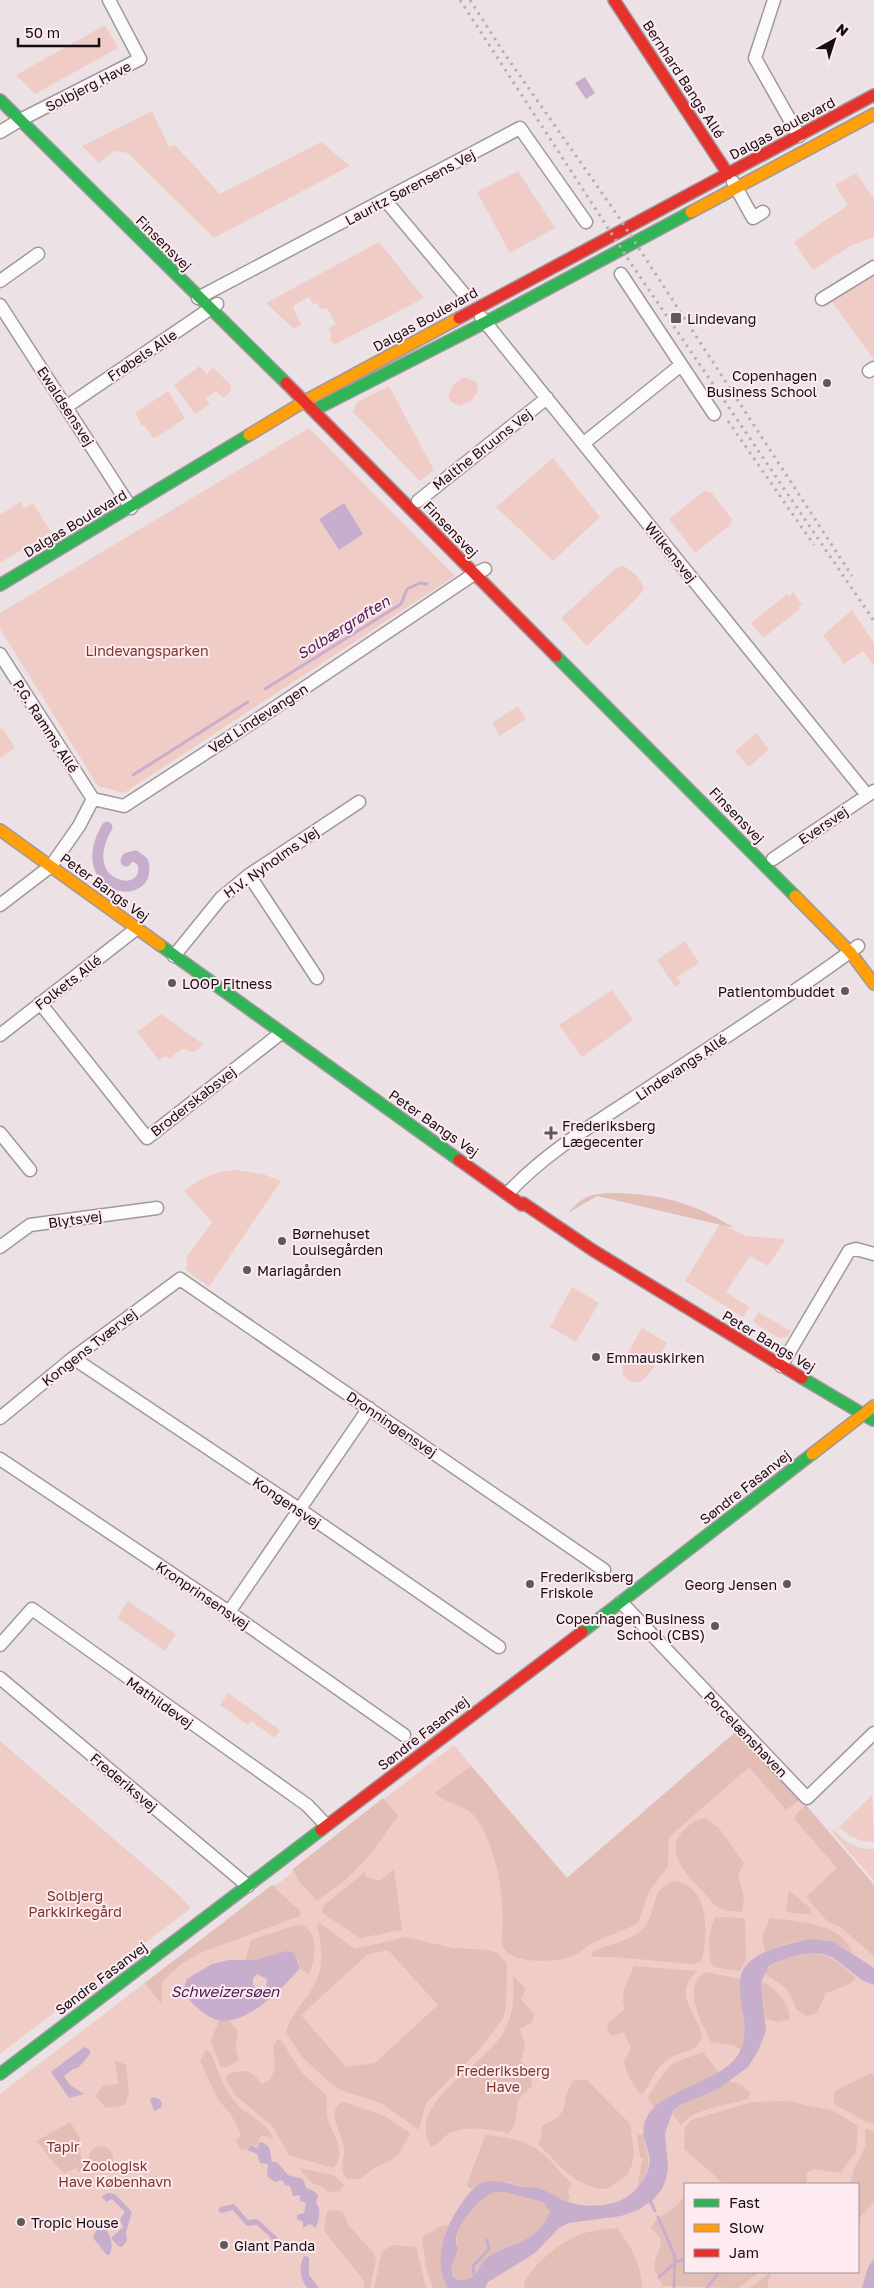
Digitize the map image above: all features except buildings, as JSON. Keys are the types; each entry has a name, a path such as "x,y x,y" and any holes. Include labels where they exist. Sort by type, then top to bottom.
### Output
{"street":[{"name":"Solbjerg Have","path":"25,117 140,59 109,0"},
{"name":"Bernhard Bangs Allé","path":"614,0 728,174"},
{"path":"774,0 756,58 807,150"},
{"name":"Finsensvej","path":"0,86 25,117 213,307 413,504 874,968"},
{"name":"Dalgas Boulevard","path":"0,596 134,512 475,309 874,95"},
{"name":"Finsensvej","path":"0,100 25,117"},
{"name":"Dalgas Boulevard","path":"312,406 486,322 874,114"},
{"path":"0,132 25,117"},
{"name":"Lauritz Sørensens Vej","path":"203,296 520,128 586,222"},
{"path":"728,174 753,218 763,212"},
{"path":"386,200 464,294"},
{"path":"0,281 38,254"},
{"path":"822,299 874,266"},
{"path":"621,274 714,414"},
{"name":"Frøbels Alle","path":"66,407 213,307"},
{"name":"Wilkensvej","path":"475,309 870,793"},
{"name":"Ewaldsensvej","path":"3,310 134,512"},
{"path":"584,443 681,365"},
{"name":"Malthe Bruuns Vej","path":"413,504 547,398"},
{"name":"Dalgas Boulevard","path":"0,585 134,512 163,501"},
{"name":"Ved Lindevangen","path":"93,799 124,806 479,571"},
{"name":"P.G. Ramms Allé","path":"0,654 93,799"},
{"name":"Eversvej","path":"768,861 870,793"},
{"path":"0,905 51,866 79,826 93,799"},
{"name":"H.V. Nyholms Vej","path":"174,956 221,898 249,875 359,802"},
{"name":"Peter Bangs Vej","path":"0,830 281,1033 508,1193 522,1206 522,1203 594,1251 781,1366 874,1420"},
{"path":"249,875 317,978"},
{"name":"Folkets Allé","path":"0,1035 136,929"},
{"name":"Finsensvej","path":"854,949 874,982"},
{"name":"Lindevangs Allé","path":"508,1193 533,1168 854,949"},
{"name":"Broderskabsvej","path":"40,1003 147,1138 281,1033"},
{"path":"0,1133 30,1170"},
{"name":"Blytsvej","path":"0,1247 30,1225 157,1208"},
{"path":"781,1366 849,1251 856,1249 874,1254"},
{"name":"Kongens Tværvej","path":"0,1418 73,1358 180,1279"},
{"name":"Dronningensvej","path":"180,1279 604,1570"},
{"name":"Kongensvej","path":"73,1358 499,1647"},
{"name":"Søndre Fasanvej","path":"0,2074 621,1602 874,1406"},
{"path":"229,1612 368,1408"},
{"name":"Kronprinsensvej","path":"0,1459 229,1612 404,1735"},
{"name":"Porcelænshaven","path":"621,1602 807,1798 874,1733"},
{"name":"Mathildevej","path":"0,1645 32,1609 307,1805 326,1825"},
{"name":"Frederiksvej","path":"0,1678 248,1886"}],"green space":[{"path":"105,25 118,48 35,94 16,75"},
{"path":"152,111 169,147 175,145 220,194 321,142 350,166 214,238 128,153 114,151 99,163 82,146"},
{"path":"518,171 555,228 510,253 477,192"},
{"path":"856,173 874,199 874,237 852,245 813,270 794,242 848,205 835,185"},
{"path":"379,242 424,298 334,345 330,340 329,328 336,324 327,308 321,309 317,303 313,304 309,297 293,306 301,325 294,329 266,303"},
{"path":"874,271 874,360 831,300"},
{"path":"200,366 207,374 213,367 231,385 230,392 224,398 216,391 206,398 210,404 195,414 174,385"},
{"path":"462,378 477,382 478,391 472,400 460,406 451,402 448,397 453,385"},
{"path":"389,386 434,470 420,481 353,412 357,402"},
{"path":"168,391 185,418 153,438 144,425 142,426 135,413"},
{"name":"Lindevangsparken","path":"309,428 455,576 124,793 98,786 0,629 0,613"},
{"path":"553,458 600,517 553,561 496,507"},
{"path":"704,491 711,492 732,519 730,525 695,553 669,519"},
{"path":"20,502 25,508 33,503 51,532 0,563 0,515"},
{"path":"623,566 636,575 644,589 587,646 561,618 616,568"},
{"path":"793,592 802,605 798,608 800,609 763,638 751,623 787,594 789,596"},
{"path":"852,610 874,643 874,666 863,651 844,664 823,635"},
{"path":"518,706 526,719 500,736 492,723"},
{"path":"2,728 15,748 0,758 0,729"},
{"path":"756,733 769,749 749,767 735,751"},
{"path":"685,941 699,963 677,977 681,983 675,987 657,960"},
{"path":"612,990 633,1020 582,1057 559,1025"},
{"path":"161,1014 203,1045 194,1052 182,1049 169,1059 166,1056 159,1060 137,1032"},
{"path":"236,1170 263,1174 281,1181 209,1287 185,1269 188,1264 186,1258 212,1222 184,1191 208,1176"},
{"path":"596,1194 643,1195 674,1201 704,1212 734,1228 597,1196 568,1213 586,1198"},
{"path":"720,1224 746,1236 786,1239 768,1266 750,1256 726,1292 749,1307 743,1317 685,1281"},
{"path":"572,1287 599,1303 576,1342 550,1327"},
{"path":"758,1312 791,1331 787,1337 779,1338 753,1322"},
{"path":"642,1328 667,1343 649,1374 637,1382 630,1381 623,1375 622,1363"},
{"path":"128,1601 176,1634 165,1651 117,1618"},
{"path":"228,1693 280,1730 275,1738 251,1721 248,1725 220,1705"},
{"name":"Frederiksberg Have","path":"739,1729 874,1884 874,2288 0,2288 0,2094 272,1885 276,1885 291,1874 293,1869 454,1745 567,1878"},
{"path":"739,1729 801,1799 786,1810 749,1767 669,1837 668,1866 648,1893 639,1921 635,1925 598,1940 574,1956 564,1959 534,1961 515,1957 508,1953 502,1944 501,1894 497,1867 489,1842 472,1813 435,1793 471,1766 567,1878"},
{"name":"Solbjerg Parkkirkegård","path":"0,1741 178,1894 191,1908 0,2054"},
{"path":"872,1795 874,1842 855,1838 839,1827"},
{"path":"383,1798 398,1816 369,1856 344,1881 317,1901 298,1880 293,1869"},
{"path":"806,1805 874,1885 874,1956 839,1926 828,1922 806,1897 837,1868 795,1820 796,1814"},
{"path":"705,1818 719,1828 744,1863 738,1876 744,1896 742,1912 724,1910 715,1905 685,1872 677,1856 677,1840 682,1832 692,1823"},
{"path":"834,1830 852,1844 862,1848 874,1849 874,1881 832,1832"},
{"path":"394,1869 402,1930 360,1938 322,1913 323,1906 365,1872 365,1876 380,1881"},
{"path":"672,1881 684,1884 694,1891 700,1900 704,1912 705,1925 704,1951 701,1962 692,1964 615,1957 593,1957 591,1953 631,1937 642,1930 647,1924 659,1891"},
{"path":"272,1885 300,1911 300,1916 200,1953 181,1964 162,1982 162,2005 145,1983"},
{"path":"789,1890 809,1907 812,1915 786,1912"},
{"path":"716,1917 744,1918 746,1960 739,1971 713,1967 709,1941 711,1927"},
{"path":"770,1918 805,1922 829,1930 840,1935 852,1953 831,1942 820,1940 787,1943 765,1952 762,1937"},
{"path":"319,1922 355,1949 405,1937 453,1948 489,1950 498,1953 507,1963 506,2007 503,2019 478,2051 426,2103 419,2130 383,2104 343,2091 328,2081 302,2057 286,2032 291,2019 316,1982 319,1973 321,1946 317,1926","holes":["388,1950 438,2005 375,2063 346,2067 301,2015 368,1954"]},
{"path":"302,1925 312,1934 314,1940 313,1963 309,1975 300,1968 298,1960 268,1957 245,1961 251,1940 293,1926"},
{"path":"815,1954 833,1959 856,1978 850,1984 826,1993 817,2013 807,2016 797,2010 787,1989 764,1973 780,1960"},
{"path":"634,1966 697,1971 689,1980 686,1996 702,2038 692,2049 665,2061 642,2095 633,2084 625,2066 624,2061 631,2048 624,2032 613,2036 607,2030 609,2022 625,2009 623,2003 624,1992"},
{"path":"706,1972 740,1979 745,2029 741,2050 734,2045 711,2042 703,2025 695,2005 694,1995 698,1978"},
{"path":"513,1976 526,1989 521,1999 534,2014 532,2022 520,2029 525,2045 521,2061 531,2070 532,2086 518,2100 515,2124 509,2133 480,2128 457,2131 448,2134 431,2147 426,2131 428,2116 437,2101 449,2087 492,2047 506,2028 512,2007"},
{"path":"761,1982 771,1987 781,1997 788,2008 789,2019 777,2022 766,2019"},
{"path":"219,2021 229,2021 238,2033 236,2047 239,2060 225,2068 220,2066 211,2040"},
{"path":"278,2039 281,2040 302,2073 326,2095 327,2115 339,2149 337,2162 333,2168 289,2155 272,2126 235,2095 226,2080 228,2074 243,2071 254,2075 261,2084 266,2082 273,2074 275,2063 273,2047"},
{"path":"206,2049 211,2054 232,2098 243,2110 269,2130 273,2139 263,2135 260,2137 257,2148 251,2144 246,2150 240,2149 236,2141 241,2134 231,2115 218,2099 200,2061"},
{"path":"703,2052 719,2073 670,2097 654,2108 648,2097 663,2074 673,2063"},
{"path":"115,2060 126,2065 129,2093 125,2105 106,2108 95,2096 103,2086 118,2084"},
{"path":"872,2073 874,2076 874,2123 866,2122 834,2104 834,2093 842,2087"},
{"path":"574,2080 587,2080 630,2124 634,2152 632,2165 627,2175 607,2189 596,2188 577,2180 538,2144 542,2136 541,2126 552,2121 562,2112 569,2088"},
{"path":"729,2081 740,2084 751,2093 747,2099 695,2114 681,2125 672,2114 683,2103"},
{"path":"787,2101 834,2111 858,2126 856,2152 840,2173 813,2169 807,2173 806,2183 723,2183 684,2149 685,2127 691,2120 752,2102"},
{"path":"344,2102 385,2116 410,2133 399,2154 374,2168 360,2179 347,2179 343,2173 344,2149 336,2123 335,2111"},
{"name":"Tapir","path":"70,2122 80,2138 81,2161 86,2167 79,2173 76,2168 65,2173 61,2171 36,2141"},
{"path":"865,2129 874,2131 874,2201 859,2219 859,2183 850,2183 854,2169 866,2146"},
{"path":"644,2134 648,2165 639,2186 638,2181 643,2158 640,2158 637,2135"},
{"path":"485,2135 518,2140 540,2151 572,2183 567,2192 570,2196 568,2202 542,2189 520,2186 510,2182 478,2184 470,2189 467,2185"},
{"path":"101,2146 109,2150 113,2158 109,2166 101,2170 93,2166 89,2158 93,2150"},
{"path":"299,2168 333,2175 344,2185 339,2191 327,2192 323,2187 312,2183"},
{"path":"495,2192 504,2192 543,2202 550,2212 538,2231 531,2237 497,2251 484,2261 473,2275 459,2280 453,2277 451,2264 457,2248 458,2232 467,2215 474,2207 488,2195"},
{"path":"684,2196 684,2273 758,2273 738,2288 663,2286 654,2269 655,2260 661,2245 660,2237 651,2228 658,2219 682,2200"},
{"path":"337,2210 344,2213 348,2225 373,2252 376,2260 370,2288 363,2288 365,2282 324,2231 327,2211"},
{"path":"450,2225 442,2257 443,2273 448,2288 433,2288 426,2268 422,2237 439,2227"},
{"path":"617,2228 635,2256 642,2280 642,2288 525,2288 526,2279 531,2272 560,2245 584,2233"},
{"path":"393,2245 416,2247 426,2288 374,2288 382,2251"},
{"path":"770,2273 771,2273 767,2288 750,2288"}],"water":[{"path":"585,77 595,93 586,99 575,83"},
{"path":"344,503 363,534 339,550 319,519"},
{"path":"811,1939 834,1942 874,1968 874,1985 858,1977 836,1960 821,1954 793,1956 769,1966 761,1982 766,2031 758,2051 748,2067 718,2089 680,2105 673,2111 665,2133 668,2168 666,2179 662,2189 653,2200 638,2210 621,2216 569,2223 559,2228 535,2253 488,2282 485,2288 448,2288 443,2275 441,2261 446,2233 460,2206 478,2184 494,2181 536,2188 545,2190 568,2202 590,2206 614,2203 627,2197 636,2189 644,2179 649,2167 650,2161 644,2137 644,2124 653,2109 675,2094 729,2065 740,2051 744,2032 740,1987 743,1970 755,1957 764,1952","holes":["495,2192 504,2192 543,2202 550,2212 544,2223 531,2237 488,2257 470,2278 459,2280 453,2277 452,2265 458,2247 456,2245 456,2236 459,2229 469,2213 482,2199"]},
{"name":"Schweizersøen","path":"287,1951 294,1953 300,1968 267,2001 246,2015 225,2021 213,2018 195,2006 183,1991 187,1979 212,1964 228,1960 255,1960","holes":["257,1974 267,1979 266,1991 263,1995 258,1995 253,1984 253,1978"]},
{"path":"84,2047 90,2050 90,2054 78,2068 73,2069 64,2076 70,2085 84,2094 69,2098 51,2072"},
{"path":"154,2097 162,2103 161,2108 154,2111 150,2099"},
{"path":"260,2142 268,2147 272,2162 277,2162 288,2175 303,2179 306,2188 318,2195 316,2203 319,2215 316,2228 310,2224 303,2228 303,2222 297,2219 297,2215 304,2213 306,2203 300,2201 300,2195 293,2196 290,2186 285,2185 282,2180 275,2182 267,2176 268,2164 260,2163 257,2154 247,2150 251,2145 257,2149"},
{"path":"107,2193 115,2194 132,2212 126,2232 127,2241 122,2247 118,2246 111,2238 123,2227 120,2219 125,2212 112,2199 106,2202 102,2197"},
{"path":"234,2204 248,2220 257,2219 277,2237 278,2246 273,2247 271,2238 257,2225 247,2226 233,2210 222,2213 218,2211 220,2207"},
{"path":"104,2226 111,2240 112,2248 109,2255 93,2238 97,2228"},
{"path":"304,2256 309,2257 309,2275 319,2288 307,2288 303,2280 300,2268"},
{"path":"874,2259 874,2288 862,2288 868,2267"}],"waterway":[{"name":"Solbærgrøften","path":"265,689 401,604 407,589 420,583 427,584"},
{"name":"Solbærgrøften","path":"133,775 248,702"},
{"path":"107,827 99,848 99,865 105,877 115,884 127,886 137,883 143,875 143,862 135,856 127,858 126,861"},
{"path":"651,2202 655,2211"},
{"path":"658,2217 675,2257 674,2287"},
{"path":"474,2274 473,2266 489,2249 487,2240"},
{"path":"659,2277 676,2262 684,2259"},
{"path":"707,2288 718,2273"}],"railway":[{"path":"460,0 630,262 874,621"},
{"path":"470,0 504,53 616,213 852,576"},
{"path":"728,421 814,545"}],"traffic: fast":[{"path":"0,100 286,383"},
{"path":"314,410 486,322 691,212"},
{"path":"0,585 249,435"},
{"path":"556,656 795,896"},
{"path":"160,945 459,1160"},
{"path":"802,1378 873,1420"},
{"path":"582,1632 812,1454"},
{"path":"0,2074 321,1830"}],"traffic: slow":[{"path":"691,212 874,114"},
{"path":"249,435 305,401 459,318"},
{"path":"0,830 160,945"},
{"path":"795,896 850,952 874,984"},
{"path":"812,1454 874,1406"}],"traffic: jam":[{"path":"614,0 728,174"},
{"path":"459,318 874,95"},
{"path":"286,383 556,656"},
{"path":"459,1160 522,1205 523,1203 594,1251 802,1378"},
{"path":"321,1830 582,1632"}],"place":[{"name":"Lindevang","path":"676,318"},
{"name":"Copenhagen Business School","path":"827,383"},
{"name":"LOOP Fitness","path":"172,983"},
{"name":"Patientombuddet","path":"845,991"},
{"name":"Frederiksberg Lægecenter","path":"551,1133"},
{"name":"Børnehuset Louisegården","path":"282,1241"},
{"name":"Mariagården","path":"247,1270"},
{"name":"Emmauskirken","path":"596,1357"},
{"name":"Frederiksberg Friskole","path":"530,1584"},
{"name":"Georg Jensen","path":"787,1584"},
{"name":"Copenhagen Business School (CBS)","path":"715,1626"},
{"name":"Tropic House","path":"21,2222"},
{"name":"Giant Panda","path":"224,2245"}],"park label":[{"name":"Zoologisk Have København","path":"115,2174"}]}
